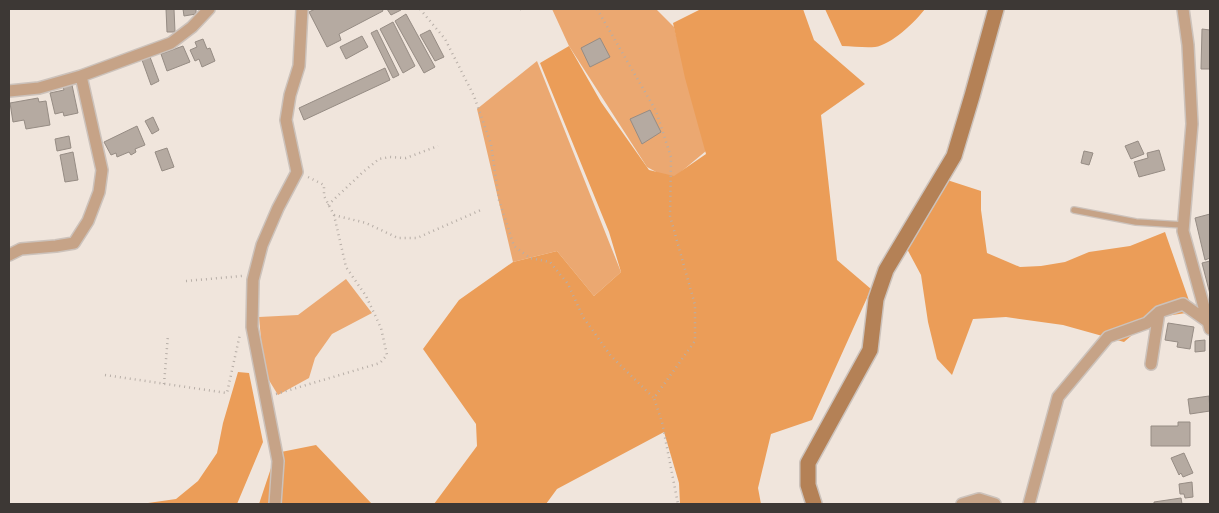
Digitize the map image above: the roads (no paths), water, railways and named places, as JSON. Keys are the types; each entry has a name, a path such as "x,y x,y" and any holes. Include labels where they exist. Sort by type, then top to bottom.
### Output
{"street":[{"path":"9,90 39,88 81,76 171,43 192,28 209,9"},
{"path":"275,504 278,461 252,330 254,275 262,245 297,172 286,120 290,95 298,66 302,9"},
{"path":"814,504 808,485 808,463 870,350 876,299 886,270 954,156 996,9"},
{"path":"1183,9 1188,45 1192,124 1183,231 1209,325"},
{"path":"9,255 21,249 74,243 88,221 99,192 102,170 81,76"},
{"path":"1029,504 1058,397 1108,337 1147,323 1159,312 1183,304 1209,325"},
{"path":"1151,364 1159,312"},
{"path":"962,504 979,500 995,504"}],"lane":[{"path":"1074,210 1136,222 1183,225"}]}
